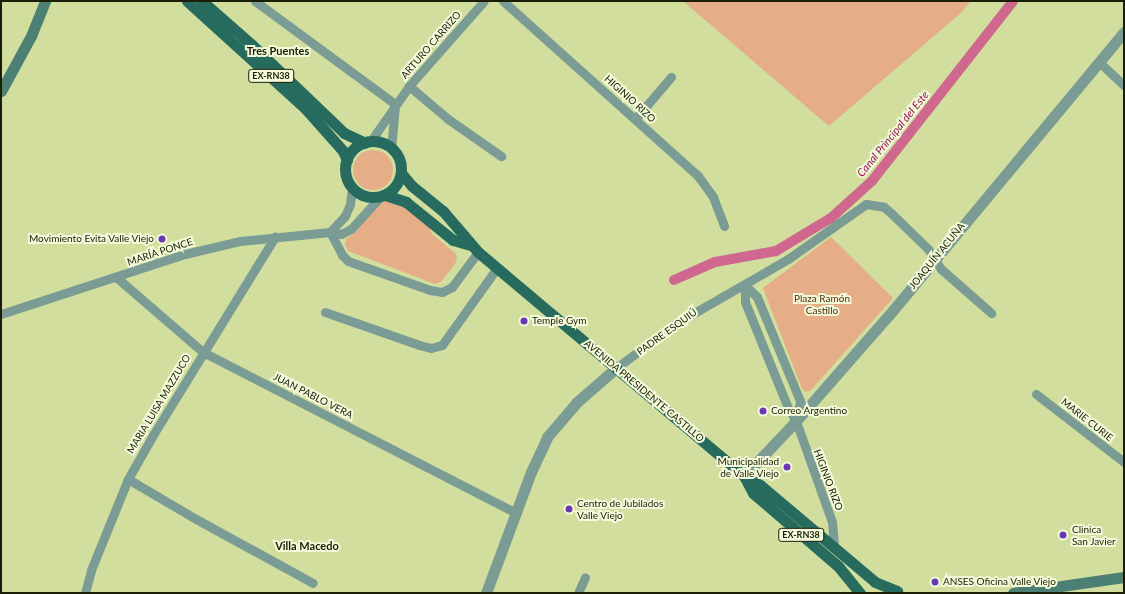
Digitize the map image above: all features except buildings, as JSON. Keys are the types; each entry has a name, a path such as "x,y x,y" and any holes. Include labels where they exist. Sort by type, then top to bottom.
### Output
{"main road":[{"path":"1,90 31,36 45,1"},
{"name":"EX-RN38","path":"187,1 305,108 343,151 347,160"},
{"name":"EX-RN38","path":"202,1 251,44 344,133 368,142 383,144 391,149 398,157 401,173"},
{"path":"352,187 346,178 347,160 357,147 368,142"},
{"path":"382,196 394,188 401,173"},
{"name":"AVENIDA PRESIDENTE CASTILLO","path":"401,173 412,186 443,211 474,248 497,268 744,476 760,485 875,582 896,592"},
{"name":"EX-RN38","path":"352,187 363,196 382,196"},
{"name":"AVENIDA PRESIDENTE CASTILLO","path":"382,196 406,202 453,240 474,248"},
{"name":"AVENIDA PRESIDENTE CASTILLO","path":"744,476 753,492 838,566 860,593"},
{"path":"1013,593 1124,577"}],"street":[{"path":"255,1 395,104 391,149"},
{"name":"ARTURO CARRIZO","path":"368,142 409,86 484,1"},
{"name":"HIGINIO RIZO","path":"503,1 636,118 698,176 713,197 724,226"},
{"name":"JOAQUÍN ACUÑA","path":"744,476 796,421 894,309 934,258 1124,32"},
{"path":"1099,62 1124,85"},
{"path":"636,118 670,77"},
{"path":"409,86 448,119 501,156"},
{"path":"352,187 350,204 345,216 330,232 342,255 348,261 430,290 442,292 452,287 474,248"},
{"name":"MARÍA PONCE","path":"2,313 198,251 240,241 330,232 341,234 351,229 382,196"},
{"name":"PADRE ESQUIÚ","path":"486,593 540,451 555,425 600,379 680,321 788,259 866,204 884,207 891,213 928,249 941,269 991,313"},
{"name":"MARIA LUISA MAZZUCO","path":"85,593 91,570 128,479 203,352 275,237"},
{"path":"325,312 431,348 442,345 497,268"},
{"name":"JUAN PABLO VERA","path":"116,277 203,352 516,513"},
{"path":"745,285 757,297 800,401 796,421"},
{"name":"HIGINIO RIZO","path":"745,285 745,302 788,408 796,421 832,522 834,547"},
{"name":"MARIE CURIE","path":"1036,394 1124,462"},
{"path":"128,479 196,520 313,583"},
{"path":"578,593 585,577"}],"green space":[{"path":"683,1 971,1 961,13 829,126"},
{"path":"377,150 384,153 390,159 393,170 392,178 384,187 377,190 369,190 362,187 354,178 353,166 356,159 365,151"},
{"path":"387,200 396,200 428,223 432,234 455,253 457,258 455,264 441,282 435,284 348,251 345,244 346,239 357,231 372,208"},
{"name":"Plaza Ramón Castillo","path":"831,237 893,298 811,390 806,392 802,389 763,288"}],"waterway":[{"name":"Canal Principal del Este","path":"674,280 715,262 776,251 831,218 872,181 1013,1"}],"place":[{"name":"Movimiento Evita Valle Viejo","path":"162,239"},
{"name":"Temple Gym","path":"524,321"},
{"name":"Correo Argentino","path":"763,411"},
{"name":"Municipalidad de Valle Viejo","path":"787,467"},
{"name":"Centro de Jubilados Valle Viejo","path":"569,509"},
{"name":"Clinica San Javier","path":"1063,535"},
{"name":"ANSES Oficina Valle Viejo","path":"935,582"}],"district":[{"name":"Tres Puentes","path":"278,51"},
{"name":"Villa Macedo","path":"307,546"}]}
